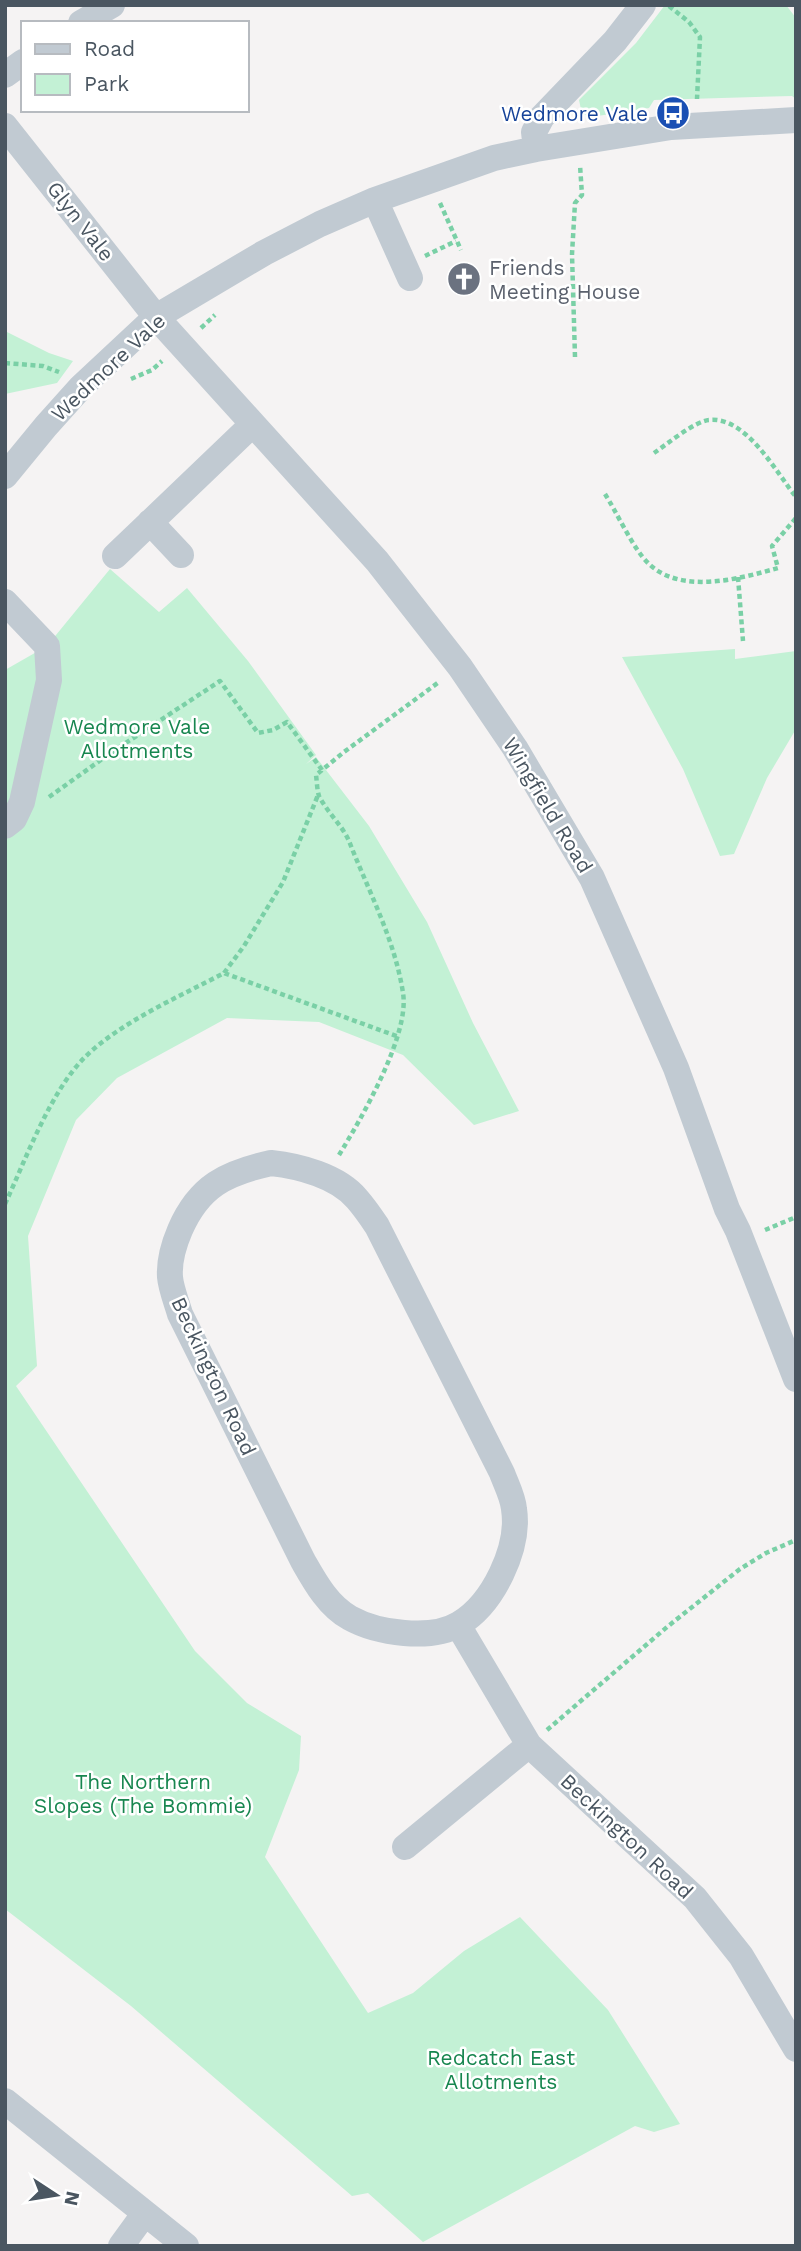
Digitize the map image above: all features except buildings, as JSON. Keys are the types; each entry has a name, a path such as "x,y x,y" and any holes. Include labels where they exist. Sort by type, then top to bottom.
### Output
{"street":[{"path":"84,21 112,5"},
{"path":"536,149 534,132 542,117 615,41 643,5"},
{"path":"5,75 21,63"},
{"name":"Wedmore Vale","path":"5,476 80,387 156,317 264,253 320,224 376,200 494,158 671,127 796,120"},
{"name":"Glyn Vale","path":"5,126 156,317"},
{"path":"376,200 410,278"},
{"name":"Wingfield Road","path":"156,317 377,561 460,667 515,748 592,878 676,1068 727,1209 742,1240 796,1379"},
{"path":"115,555 253,424"},
{"path":"150,522 181,555"},
{"path":"5,603 47,646 49,680 22,802 10,822"},
{"name":"Beckington Road","path":"271,1163 298,1166 326,1177 355,1196 377,1226 502,1473 514,1509 512,1548 498,1581 481,1605 458,1625 430,1633 375,1629 348,1618 322,1594 303,1561 180,1314 170,1278 174,1244 186,1216 203,1192 229,1176 271,1163"},
{"name":"Beckington Road","path":"458,1625 530,1745 695,1898 741,1956 796,2049"},
{"path":"405,1847 530,1745"},
{"path":"5,2101 186,2246"},
{"path":"121,2246 145,2213"}],"path":[{"path":"668,5 689,22 700,37 696,100 701,125"},
{"path":"575,357 572,254 575,202 582,195 581,157"},
{"path":"432,180 461,250"},
{"path":"210,321 217,312"},
{"path":"5,363 43,366 64,373 80,387"},
{"path":"654,453 684,432 709,420 728,423 753,439 796,497"},
{"path":"605,494 647,562 664,575 683,581 738,577 778,568 772,546 796,518"},
{"path":"738,577 743,641"},
{"path":"5,1204 56,1096 85,1058 123,1028 224,973 244,946 284,882 318,794 316,775 460,667"},
{"path":"10,822 220,681 258,733 273,730 287,722 322,770"},
{"path":"318,794 347,837 388,937 404,995 399,1037 359,1122 326,1177"},
{"path":"224,973 399,1037"},
{"path":"742,1240 796,1217"},
{"path":"530,1745 667,1627 740,1569 766,1553 796,1541"}],"green space":[{"path":"665,5 786,5 796,18 796,99 792,96 654,100 649,108 591,117 582,114 579,100 636,43"},
{"path":"5,331 49,353 73,361 57,383 5,394"},
{"name":"The Northern Slopes (The Bommie)","path":"110,569 159,612 187,588 248,661 316,755 306,764 316,757 369,826 427,922 473,1023 519,1111 474,1125 403,1055 319,1022 227,1018 117,1078 76,1120 28,1236 37,1366 16,1386 195,1651 247,1703 301,1736 299,1770 265,1857 368,2013 413,1993 464,1951 520,1917 608,2010 680,2124 654,2132 635,2126 423,2242 368,2193 352,2196 131,2006 5,1909 5,670 47,646"},
{"path":"735,649 735,659 796,651 796,729 767,778 734,854 720,856 683,769 622,657"}],"place":[{"name":"Wedmore Vale","path":"673,113"},
{"name":"Friends Meeting House","path":"464,279"}],"park label":[{"name":"Wedmore Vale Allotments","path":"137,738"},
{"name":"Redcatch East Allotments","path":"501,2069"}]}
